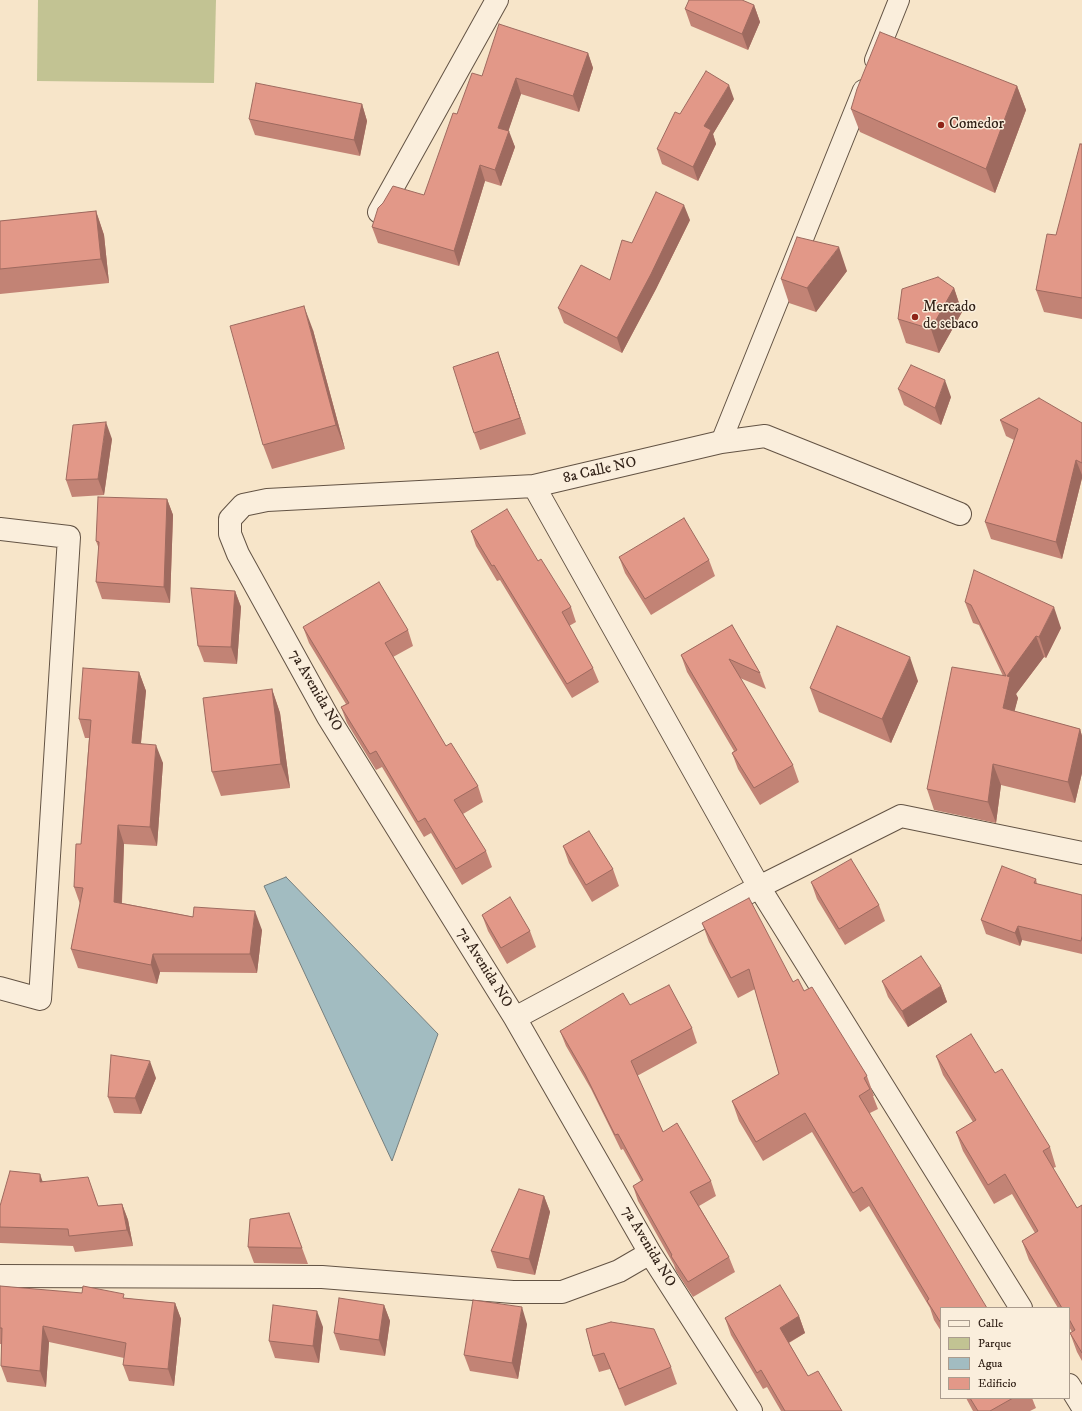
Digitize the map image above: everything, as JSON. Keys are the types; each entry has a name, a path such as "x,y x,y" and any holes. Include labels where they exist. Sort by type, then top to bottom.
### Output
{"street":[{"path":"378,213 497,0"},
{"name":"8a Calle NO","path":"230,519 243,506 266,500 534,486 721,442 765,436 960,514"},
{"path":"534,486 759,887 1020,1307"},
{"name":"7a Avenida NO","path":"230,519 230,534 238,554 328,717 515,1018 650,1253 751,1411"},
{"path":"0,529 69,537 40,999 0,988"},
{"path":"515,1018 759,887 901,816 1082,854"},
{"path":"0,1276 322,1277 513,1292 562,1292 619,1270 650,1253"},
{"path":"1070,1387 1082,1406"}],"lane":[{"path":"721,442 899,0"}],"green space":[{"path":"38,0 216,0 214,83 37,81"}],"water":[{"path":"286,877 438,1034 392,1161 264,886"}],"building":[{"path":"689,0 742,0 754,5 742,34 685,9"},
{"path":"499,24 588,53 573,96 516,78 498,128 509,131 495,170 480,165 454,251 372,227 378,208 383,203 393,186 424,195 453,113 457,114 472,73 482,76"},
{"path":"880,32 1017,86 986,169 851,109 857,89"},
{"path":"706,71 729,85 704,126 711,130 693,167 657,149 675,112 680,114"},
{"path":"256,83 362,104 354,140 249,119"},
{"path":"1080,144 1082,144 1082,298 1036,290 1047,234 1056,235"},
{"path":"656,192 684,205 651,274 617,338 558,308 581,265 610,280 622,240 632,243"},
{"path":"96,211 101,259 0,269 0,221"},
{"path":"797,237 839,247 807,288 781,279"},
{"path":"938,277 954,288 931,329 898,319 902,289"},
{"path":"304,306 336,425 263,445 230,326"},
{"path":"498,352 520,418 474,433 453,367"},
{"path":"911,365 945,380 935,408 898,389"},
{"path":"1039,398 1082,423 1082,463 1076,460 1056,542 985,522 1018,429 1000,420"},
{"path":"106,422 98,479 66,480 73,425"},
{"path":"98,497 167,499 164,587 96,582 99,542 96,541"},
{"path":"507,509 538,561 541,559 571,607 562,612 593,668 567,684 494,565 492,566 471,531"},
{"path":"684,518 709,560 645,599 619,557"},
{"path":"974,570 1054,607 1039,637 1036,636 1007,676 1010,677 1003,708 1080,729 1068,782 993,764 988,802 927,789 952,667 1006,676 971,605 965,602"},
{"path":"379,582 408,630 385,643 446,746 451,743 478,786 454,800 486,851 456,869 425,818 418,822 376,751 370,754 341,707 349,703 303,627"},
{"path":"191,588 235,591 231,647 198,646"},
{"path":"732,625 760,673 729,659 793,765 754,788 732,753 737,750 681,655"},
{"path":"837,626 910,657 882,719 810,688"},
{"path":"83,668 139,672 132,743 156,745 150,827 118,825 114,902 193,917 194,907 255,911 250,954 153,954 151,965 71,949 83,888 74,887 76,844 81,844 91,720 79,719"},
{"path":"272,689 281,764 212,772 203,698"},
{"path":"589,831 613,869 586,885 563,846"},
{"path":"851,859 879,905 839,929 811,882"},
{"path":"1002,866 1036,879 1034,883 1082,895 1081,941 1018,926 1015,933 981,920"},
{"path":"510,897 530,931 501,948 482,915"},
{"path":"749,898 793,982 798,979 804,991 812,987 866,1074 867,1076 864,1078 870,1089 859,1096 986,1307 940,1307 940,1321 927,1301 929,1299 862,1187 853,1193 805,1113 756,1142 732,1101 779,1074 749,969 731,978 702,923"},
{"path":"921,956 941,986 902,1011 882,981"},
{"path":"669,985 692,1028 631,1061 663,1132 677,1123 711,1181 690,1192 729,1257 688,1282 671,1256 672,1255 633,1186 643,1180 618,1134 615,1135 585,1074 560,1031 623,993 630,1005"},
{"path":"971,1034 995,1073 1002,1069 1050,1147 1043,1151 1077,1208 1082,1205 1082,1353 1070,1333 1075,1330 1070,1321 1070,1307 1061,1307 1022,1241 1038,1231 1005,1174 988,1185 956,1132 976,1120 936,1056"},
{"path":"111,1055 150,1061 135,1098 108,1097"},
{"path":"10,1171 40,1174 40,1182 88,1177 98,1206 122,1204 127,1230 69,1236 68,1229 0,1227 0,1206"},
{"path":"519,1189 544,1196 529,1259 491,1251"},
{"path":"289,1213 302,1248 248,1247 250,1219"},
{"path":"780,1285 799,1316 780,1328 808,1376 818,1371 842,1411 785,1411 761,1370 757,1373 725,1318"},
{"path":"0,1286 82,1293 83,1286 124,1294 123,1298 175,1303 168,1369 123,1365 126,1343 43,1326 40,1371 1,1366 2,1328 0,1328"},
{"path":"339,1298 384,1305 379,1340 334,1333"},
{"path":"473,1300 522,1307 512,1363 464,1355"},
{"path":"273,1305 317,1311 313,1346 269,1341"},
{"path":"611,1322 654,1329 671,1367 619,1389 604,1353 593,1356 586,1329"},
{"path":"971,1399 1011,1399 990,1411 978,1411"}],"place":[{"name":"Comedor","path":"941,125"},
{"name":"Mercado de sebaco","path":"915,317"}]}
